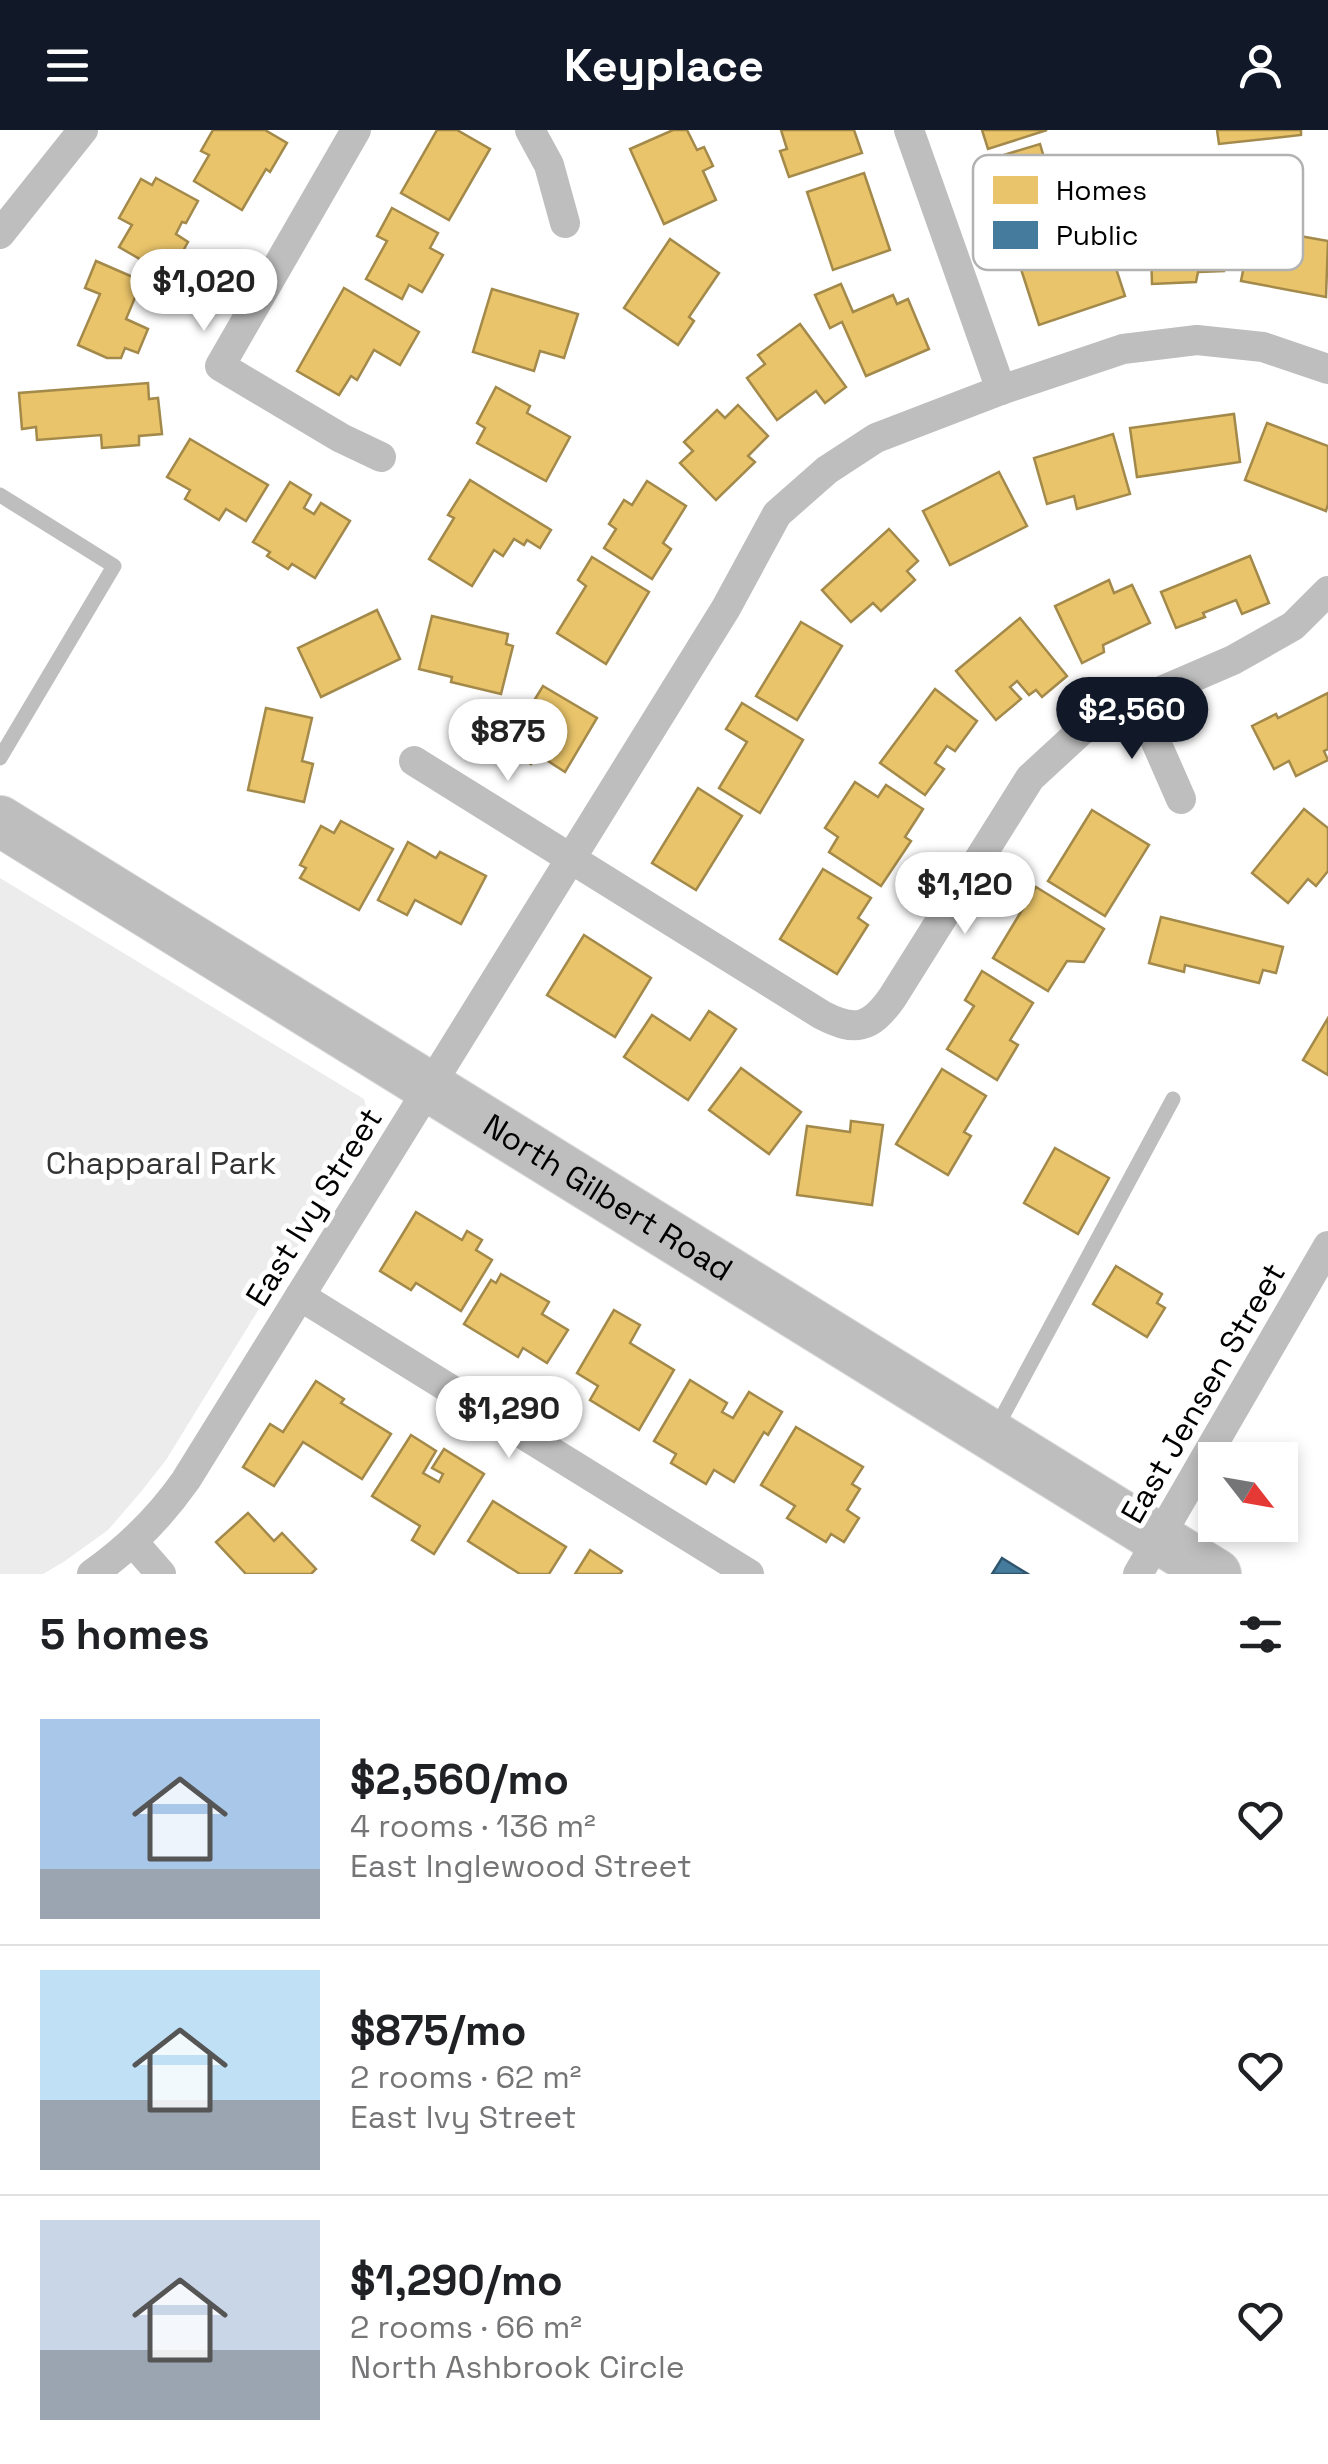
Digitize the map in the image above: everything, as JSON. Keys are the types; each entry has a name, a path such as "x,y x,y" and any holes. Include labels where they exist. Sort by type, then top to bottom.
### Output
{"main road":[{"name":"North Gilbert Road","path":"0,821 992,1436 1148,1556 1216,1574"}],"street":[{"path":"0,234 83,130"},
{"path":"356,130 220,366 380,458"},
{"path":"530,130 549,165 565,224"},
{"path":"908,130 1001,390"},
{"name":"East Ivy Street","path":"92,1574 133,1542 186,1480 726,608 778,514 828,470 876,438 1123,349 1198,340 1263,347 1328,368"},
{"path":"414,761 822,1015 846,1026 860,1026 872,1020 892,998 1030,778 1081,731 1138,701 1233,660 1293,626 1328,592"},
{"path":"1138,701 1182,799"},
{"name":"East Jensen Street","path":"1148,1556 1328,1246"},
{"path":"300,1296 749,1574"},
{"path":"133,1542 162,1574"}],"lane":[{"path":"0,495 114,566 0,758"},
{"path":"992,1436 1172,1099"}],"green space":[{"name":"Chapparal Park","path":"0,878 364,1099 371,1127 166,1460 108,1530 43,1574 0,1574"}],"building: Homes":[{"path":"213,130 265,130 287,143 242,210 194,181 209,155 201,151"},
{"path":"437,130 457,130 490,149 449,220 401,193"},
{"path":"673,130 687,130 697,150 704,147 713,166 703,171 716,200 664,224 630,149"},
{"path":"781,130 854,130 862,153 789,177 780,151 787,149"},
{"path":"982,130 1047,130 988,149"},
{"path":"1217,130 1301,130 1301,135 1219,144"},
{"path":"1040,144 1043,155 1004,155"},
{"path":"864,173 890,250 833,270 807,192"},
{"path":"156,178 198,201 176,234 188,242 169,276 119,247 132,225 119,218 141,179 152,185"},
{"path":"392,208 438,233 430,248 443,255 422,292 409,285 402,299 366,279 387,241 377,236"},
{"path":"1303,237 1328,241 1326,297 1241,281 1243,270 1303,270"},
{"path":"670,239 719,273 689,317 694,321 678,345 624,308"},
{"path":"96,261 142,281 126,319 148,329 138,353 125,348 121,358 107,358 78,345 100,294 85,288"},
{"path":"1021,270 1117,270 1125,296 1039,325"},
{"path":"1152,270 1224,270 1198,272 1196,282 1152,284"},
{"path":"841,284 853,312 893,295 897,304 908,299 929,349 866,376 842,322 830,328 815,295"},
{"path":"344,288 419,332 400,365 374,350 357,380 351,376 339,395 297,371"},
{"path":"492,289 578,314 564,358 540,351 534,371 473,352"},
{"path":"800,324 846,387 825,403 816,391 777,420 747,378 765,364 758,355"},
{"path":"148,383 149,399 158,398 162,434 139,436 139,445 102,448 101,435 37,440 36,427 22,429 19,393"},
{"path":"496,387 530,406 527,413 570,437 546,481 477,443 485,428 477,423"},
{"path":"738,405 768,436 748,456 755,462 716,500 680,463 693,451 684,442 717,410 725,418"},
{"path":"1234,414 1240,462 1137,477 1130,428"},
{"path":"1267,423 1328,446 1326,511 1245,480"},
{"path":"1113,434 1130,494 1077,509 1074,496 1047,504 1034,458"},
{"path":"190,439 268,485 246,521 226,509 219,520 185,499 190,490 167,477"},
{"path":"999,472 1027,526 950,565 923,511"},
{"path":"470,480 551,530 540,548 527,540 524,545 514,539 503,556 494,550 472,586 429,559 454,518 448,515"},
{"path":"647,481 686,506 663,543 671,549 652,579 604,548 616,529 609,524 624,500 632,505"},
{"path":"290,482 311,495 304,508 314,514 321,503 350,521 315,578 292,564 288,569 253,542"},
{"path":"889,529 918,561 907,571 915,580 881,611 873,603 851,622 822,590"},
{"path":"1250,556 1269,603 1242,614 1236,600 1176,628 1161,592"},
{"path":"592,557 649,592 606,664 557,633 586,586 578,580"},
{"path":"1109,580 1114,593 1132,585 1150,623 1103,645 1104,652 1082,663 1055,606"},
{"path":"377,610 400,659 321,697 298,648"},
{"path":"432,616 508,634 506,644 513,646 501,694 451,682 452,677 419,669"},
{"path":"1020,618 1067,676 1042,697 1036,690 1029,695 1017,681 1010,687 1021,699 996,720 956,671"},
{"path":"801,622 842,646 797,720 756,696"},
{"path":"543,686 597,718 565,772 548,761 555,750 544,743 531,764 505,748"},
{"path":"935,689 977,721 955,751 947,746 935,763 944,769 925,795 880,763"},
{"path":"1328,693 1328,749 1324,751 1328,760 1296,776 1289,761 1274,769 1252,726 1276,714 1278,718"},
{"path":"742,703 803,740 760,813 719,788 747,742 726,729"},
{"path":"266,708 312,718 302,761 313,764 304,802 248,790"},
{"path":"855,782 878,797 886,785 923,809 905,837 911,841 881,886 829,852 838,837 825,828"},
{"path":"698,788 742,816 696,890 652,863"},
{"path":"1304,809 1328,828 1328,871 1316,886 1308,879 1288,903 1252,873"},
{"path":"1092,810 1149,845 1105,916 1048,881"},
{"path":"341,821 393,849 359,910 300,878 306,868 300,865 321,826 334,833"},
{"path":"408,842 436,858 440,852 486,876 461,924 415,900 407,915 378,900"},
{"path":"823,869 871,898 858,918 868,925 837,974 780,939"},
{"path":"1036,887 1104,929 1084,962 1067,961 1048,991 993,958"},
{"path":"1161,917 1283,947 1276,973 1263,970 1259,983 1185,965 1184,972 1149,963"},
{"path":"584,935 651,978 615,1037 547,995"},
{"path":"982,971 1033,1003 1010,1040 1018,1045 997,1080 947,1049 974,1006 965,1000"},
{"path":"709,1011 736,1029 688,1100 624,1057 652,1015 690,1040"},
{"path":"1328,1018 1328,1075 1303,1060"},
{"path":"741,1068 801,1112 769,1154 709,1110"},
{"path":"942,1069 986,1096 964,1132 971,1136 948,1175 896,1144"},
{"path":"851,1121 883,1125 872,1205 797,1195 807,1126 850,1132"},
{"path":"1055,1148 1109,1178 1078,1234 1024,1203"},
{"path":"416,1212 462,1240 467,1231 482,1240 476,1250 492,1260 461,1311 416,1283 411,1290 380,1271"},
{"path":"1116,1266 1162,1294 1157,1303 1165,1308 1147,1337 1093,1304"},
{"path":"501,1274 549,1302 542,1314 568,1330 547,1363 523,1348 518,1357 464,1324 491,1280 496,1283"},
{"path":"614,1310 640,1325 630,1343 674,1370 639,1430 590,1400 598,1386 577,1373"},
{"path":"690,1380 727,1403 722,1412 733,1418 749,1392 782,1412 768,1435 764,1432 734,1482 714,1470 706,1484 671,1463 676,1454 654,1441"},
{"path":"316,1381 344,1399 341,1403 391,1434 362,1479 303,1442 274,1486 243,1467 270,1424 283,1432"},
{"path":"796,1427 863,1467 852,1484 860,1489 847,1510 859,1518 844,1542 831,1534 826,1542 787,1518 795,1506 761,1485"},
{"path":"411,1435 436,1451 423,1473 439,1482 443,1474 432,1468 444,1449 484,1474 434,1554 412,1540 420,1526 372,1496"},
{"path":"493,1501 566,1547 549,1574 520,1574 468,1541"},
{"path":"248,1513 274,1541 282,1533 316,1569 311,1574 246,1574 216,1542"},
{"path":"590,1550 622,1571 620,1574 575,1574"}],"building: Public":[{"path":"1002,1558 1028,1574 992,1574"}]}
